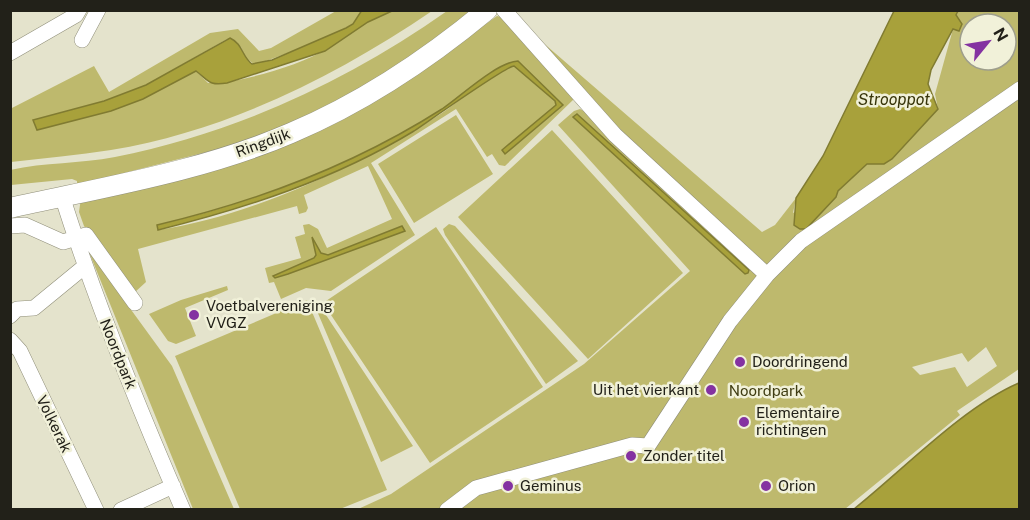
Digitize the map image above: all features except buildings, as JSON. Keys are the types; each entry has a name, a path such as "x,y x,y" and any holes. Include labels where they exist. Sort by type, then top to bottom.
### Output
{"main road":[{"name":"Ringdijk","path":"10,208 219,158 291,133 351,105 417,64 488,10"}],"street":[{"path":"504,10 615,135 767,275"},
{"path":"10,53 78,13 97,13 82,40"},
{"path":"447,510 476,488 632,445 648,446 713,344 767,275 801,241 1020,89"},
{"name":"Noordpark","path":"62,196 84,267 183,510"},
{"path":"10,226 25,225 63,242 88,237 135,303"},
{"path":"10,316 17,309 34,308 84,267"},
{"name":"Volkerak","path":"10,340 20,351 96,510"},
{"path":"120,510 173,486"}],"green space":[{"path":"336,11 362,11 353,24 320,41 255,65 246,58 241,47 227,39 146,85 104,101 33,120 37,130 111,111 143,99 196,71 208,83 236,80 269,72 315,55 366,23 391,11 432,11 319,79 238,115 154,141 111,150 11,162 10,109 94,66 109,92 210,33 238,29 259,51 271,48"},
{"path":"447,11 478,11 347,100 242,143 77,185 77,181 72,179 11,185 10,170 115,157 160,147 246,119 329,82 409,37"},
{"path":"958,11 1019,11 1019,369 957,411 960,415 845,509 356,510 391,494 584,364 690,271 558,125 574,111 580,109 619,130 526,28 762,232 775,225 796,198 793,213 835,194 867,164 884,164 892,159 938,109 935,94","holes":["986,347 997,366 967,387 955,367 920,375 912,367 962,353 968,362"]},
{"path":"497,16 501,17 575,98 505,166 499,165 492,154 487,157 456,109 371,163 415,235 331,291 306,288 281,299 274,282 269,283 265,268 301,258 295,237 305,234 303,225 309,224 318,229 327,248 392,219 368,166 304,195 308,208 306,212 299,214 297,206 138,249 146,282 134,293 84,226 79,212 81,198 247,157 416,74","holes":["518,61 563,105 505,154 556,105 555,101 514,66 507,68 411,132 342,169 231,213 158,230 157,225 255,197 349,160 424,121 496,70 510,63"]},
{"path":"456,115 493,174 414,223 378,164"},
{"path":"552,130 683,273 588,359 458,217"},
{"path":"449,224 455,226 578,361 546,384 445,235 443,229"},
{"path":"436,227 543,387 430,463 323,303"},
{"path":"89,252 172,366 234,509 193,509"},
{"path":"227,286 228,290 185,308 196,336 176,344 168,341 149,314 181,300"},
{"path":"307,300 387,490 340,509 240,509 175,356"},
{"path":"320,306 413,446 381,462 317,311"}],"water":[{"path":"362,10 392,11 368,22 325,51 227,83 213,83 196,71 143,99 111,111 37,130 33,120 104,101 146,85 230,38 238,44 252,64 272,60 346,28 353,24"},
{"name":"Strooppot","path":"894,11 958,11 956,15 958,31 953,29 931,70 928,84 938,109 892,159 884,164 867,164 838,191 836,197 806,229 800,229 794,225 796,198 823,156"},
{"path":"518,61 563,105 505,154 502,150 556,105 555,101 514,66 483,84 414,131 353,164 257,202 158,230 157,225 269,193 340,164 409,129 442,109 490,73"},
{"path":"577,114 749,270 748,273 745,274 573,117"},
{"path":"402,226 405,231 288,274 275,278 273,276 314,258 316,255 312,237 321,253 328,255"},
{"path":"1019,383 1019,509 854,509 955,423 976,407"}],"place":[{"name":"Voetbalvereniging VVGZ","path":"194,315"},
{"name":"Doordringend","path":"740,362"},
{"name":"Uit het vierkant","path":"711,390"},
{"name":"Elementaire richtingen","path":"744,422"},
{"name":"Zonder titel","path":"631,456"},
{"name":"Geminus","path":"508,486"},
{"name":"Orion","path":"766,486"}]}
